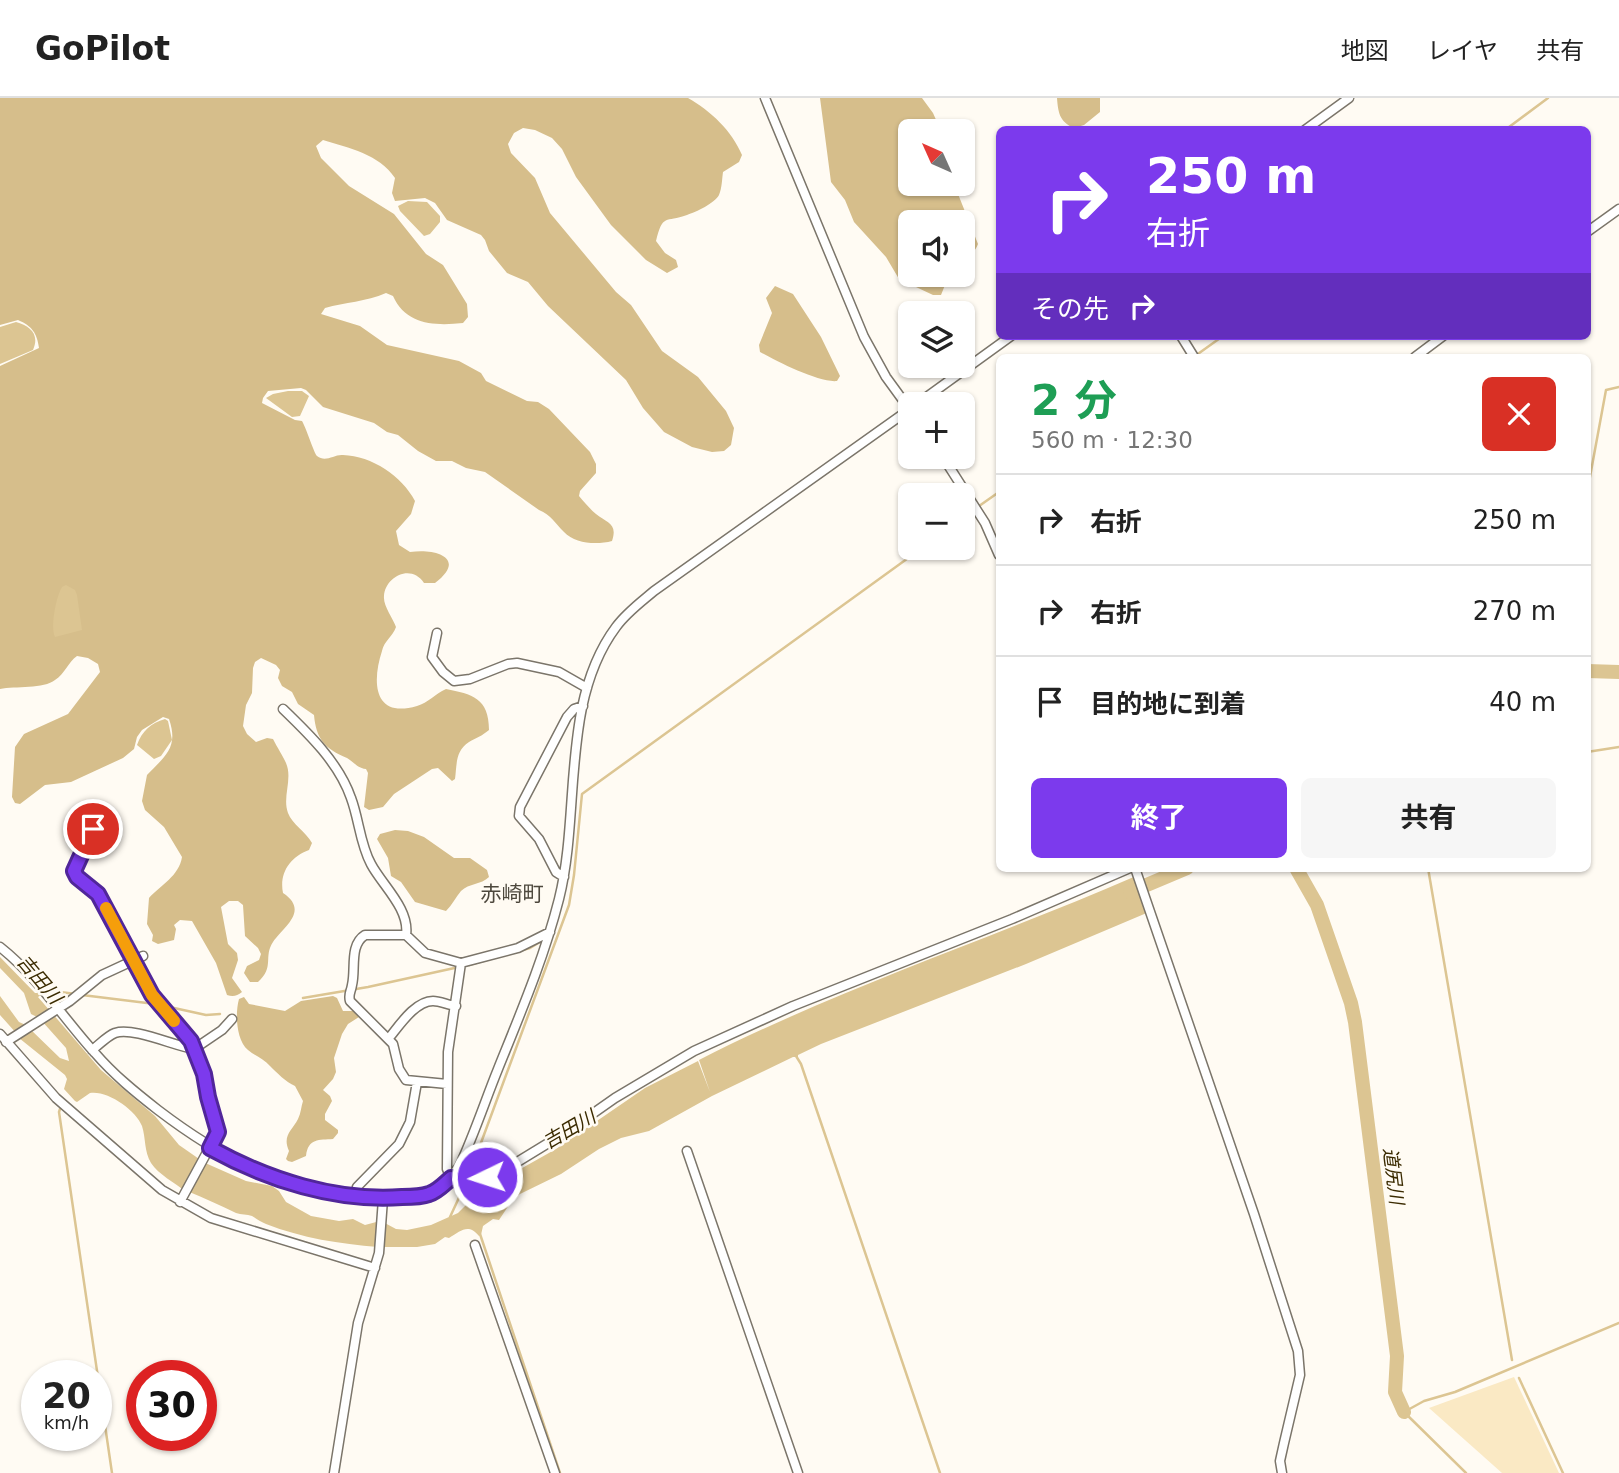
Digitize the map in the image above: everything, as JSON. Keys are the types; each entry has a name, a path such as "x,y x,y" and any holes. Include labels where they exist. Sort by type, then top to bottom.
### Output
{"street":[{"path":"765,98 864,337 898,394"},
{"path":"1310,126 1349,98"},
{"path":"1591,229 1619,209"},
{"path":"934,392 1005,340"},
{"path":"1419,354 1438,340"},
{"path":"0,947 21,965 92,1050 130,1088 209,1150 239,1164 296,1184 334,1193 383,1202 428,1194 451,1178 468,1149 543,958 564,877 583,706 587,688 606,643 617,626 654,591 898,418"},
{"path":"951,469 985,523 996,548"},
{"path":"437,633 432,657 454,681 470,680 508,664 517,663 559,673 587,688"},
{"path":"564,877 556,872 539,839 519,816 520,807 567,717 574,709 583,706"},
{"path":"283,709 315,740 345,784 352,798 369,862 401,911 407,929 406,935"},
{"path":"93,829 74,871 77,877 98,894 161,1005 185,1033 194,1049 204,1074 218,1132 182,1199"},
{"path":"451,1178 472,1183 514,1164 615,1098 694,1051 793,1006 1124,872"},
{"path":"1135,872 1254,1214 1298,1351 1300,1376 1280,1461 1282,1473"},
{"path":"447,1084 408,1081 401,1073 389,1038 350,1001 352,966 360,937 406,935 425,953 461,967 518,948 550,932"},
{"path":"9,1040 102,975 143,957"},
{"path":"451,1178 447,1169 448,1052 461,967"},
{"path":"389,1038 412,1012 424,1003 433,1001 456,1006"},
{"path":"194,1049 232,1020"},
{"path":"92,1050 112,1035 121,1032 165,1040 194,1049"},
{"path":"0,1034 9,1040 66,1108 162,1189 222,1222 375,1268"},
{"path":"355,1196 357,1187 395,1149 403,1137 410,1122 417,1083"},
{"path":"687,1151 798,1473"},
{"path":"334,1473 353,1347 379,1253 383,1202"},
{"path":"475,1245 555,1473"}],"shaded area":[{"path":"0,98 688,98 720,122 742,155 739,162 723,172 720,192 714,201 691,214 666,220 661,226 656,241 665,253 676,260 678,267 667,273 646,260 611,225 576,177 562,149 552,138 523,128 514,133 508,144 511,153 535,178 550,213 616,292 631,305 662,351 698,377 726,411 734,428 731,445 724,451 712,452 692,447 664,432 643,408 626,380 548,306 528,282 507,273 489,251 481,235 447,220 435,203 425,198 395,201 392,193 395,178 381,163 372,158 323,140 316,146 321,158 349,186 394,214 426,254 443,265 467,304 468,317 463,323 422,322 405,313 393,296 386,293 325,308 321,314 360,326 387,345 459,361 481,373 486,381 549,409 590,452 596,464 596,473 580,491 579,496 614,530 612,541 600,543 574,539 547,514 485,472 466,468 452,461 436,461 398,435 387,432 374,423 323,407 301,388 268,391 262,403 302,421 317,456 324,459 343,455 365,459 385,469 402,483 415,501 411,514 396,531 399,545 410,552 438,553 448,561 449,567 435,583 424,583 419,577 406,573 394,578 385,589 385,604 396,627 383,647 379,663 379,695 392,707 402,709 421,705 446,689 464,693 482,704 489,730 461,750 455,779 452,781 438,768 432,769 394,794 383,807 369,810 364,807 368,773 366,769 327,747 317,731 314,715 298,704 292,692 282,686 278,678 280,670 276,665 261,658 255,662 252,693 246,705 243,726 256,742 273,739 288,769 288,813 312,843 309,850 291,861 284,872 283,893 291,900 294,912 288,925 270,947 268,967 258,982 250,982 244,973 247,966 259,960 261,954 245,936 243,905 238,901 229,901 221,907 228,944 237,953 238,960 232,978 242,992 235,996 227,995 216,963 192,921 180,920 174,925 174,940 158,944 152,941 153,935 147,924 149,898 173,875 182,857 164,827 145,810 142,801 147,775 165,757 171,744 172,729 169,719 163,717 142,730 134,749 123,758 71,782 45,785 20,804 15,803 12,797 15,747 24,734 68,714 100,672 98,664 77,656 61,675 50,683 0,689 0,366 39,348 33,331 23,322 18,320 0,325"},
{"path":"820,98 922,98 936,119 898,119 898,196 959,196 964,210 898,210 898,277 886,257 854,222 845,200 831,182"},
{"path":"1057,98 1100,98 1100,112 1084,125 1069,126 1059,112"},
{"path":"408,201 427,202 440,216 440,222 430,234 424,236 400,211 398,206"},
{"path":"775,286 793,294 821,337 840,376 837,381 809,375 760,352 759,345 772,313 766,298"},
{"path":"916,287 944,287 941,295 933,295"},
{"path":"16,322 26,326 34,335 33,350 0,364 0,327"},
{"path":"288,391 302,391 309,396 300,416 292,417 266,398"},
{"path":"66,585 75,590 77,595 82,630 55,637 53,619 60,592"},
{"path":"165,719 168,721 172,740 161,756 154,759 137,745 148,728"},
{"path":"395,830 424,837 454,858 470,858 487,870 489,877 464,888 446,911 415,902 401,882 391,876 388,858 377,839 380,834"},
{"path":"1136,876 1149,912 1026,964 821,1044 712,1096 649,1131 621,1138 561,1174 520,1194 499,1220 493,1219 483,1226 479,1236 468,1229 449,1238 445,1237 435,1244 381,1247 383,1222 396,1229 407,1230 431,1225 458,1213 478,1193 556,1149 645,1088 698,1061 710,1092 699,1060 806,1010"},
{"path":"0,957 35,993 41,995 38,997 50,1011 39,1018 31,1014 24,993 0,968"},
{"path":"0,996 19,1022 28,1026 17,1034 0,1015"},
{"path":"333,996 337,998 343,1011 359,1013 359,1017 348,1024 342,1034 334,1058 336,1072 323,1090 332,1101 325,1120 338,1130 338,1133 333,1139 312,1143 306,1156 288,1161 287,1137 299,1117 303,1101 295,1086 244,1046 238,1026 239,999 244,997 249,1004 285,1011 301,1001"},
{"path":"52,1013 101,1070 155,1116 179,1145 202,1161 185,1191 162,1175 151,1163 142,1126 134,1114 112,1098 97,1093 90,1093 75,1101 64,1089 67,1079 65,1075 19,1038 18,1035 29,1028 60,1058 69,1061 66,1048 41,1020"},
{"path":"203,1162 246,1181 272,1186 286,1202 311,1216 339,1221 353,1219 365,1225 380,1221 378,1247 293,1233 252,1216 236,1213 187,1191"},
{"path":"1514,1377 1559,1473 1502,1473 1429,1408"}],"waterway":[{"path":"1510,126 1548,98"},
{"path":"1198,354 1217,340"},
{"path":"1591,471 1606,390 1619,387"},
{"path":"975,509 996,494"},
{"path":"468,1178 569,905 582,794 905,560"},
{"name":"吉田川","path":"1591,671 1619,672"},
{"path":"1591,751 1619,747"},
{"name":"吉田川","path":"1130,892 1178,872"},
{"name":"道尻川","path":"1298,872 1317,905 1355,1022 1397,1356 1395,1392 1404,1412"},
{"path":"1429,872 1512,1360"},
{"path":"469,965 530,948 545,939"},
{"path":"303,998 459,967"},
{"path":"52,991 76,994"},
{"path":"82,995 155,1004"},
{"path":"165,1006 206,1015 220,1014"},
{"path":"796,1056 801,1064 940,1473"},
{"path":"61,1106 59,1112 112,1473"},
{"path":"450,1217 463,1189"},
{"path":"480,1234 560,1473"},
{"path":"1466,1473 1404,1412 1424,1401 1455,1392 1619,1323"},
{"path":"1519,1378 1563,1473"}],"slow traffic":[{"path":"106,908 152,995 174,1021"}],"district":[{"name":"赤崎町","path":"512,894"}],"route":[{"path":"93,829 74,871 77,877 98,894 152,995 191,1041 204,1074 218,1132 210,1148 239,1164 296,1184 372,1198 419,1196 436,1191 451,1178 472,1183 487,1177"}]}
